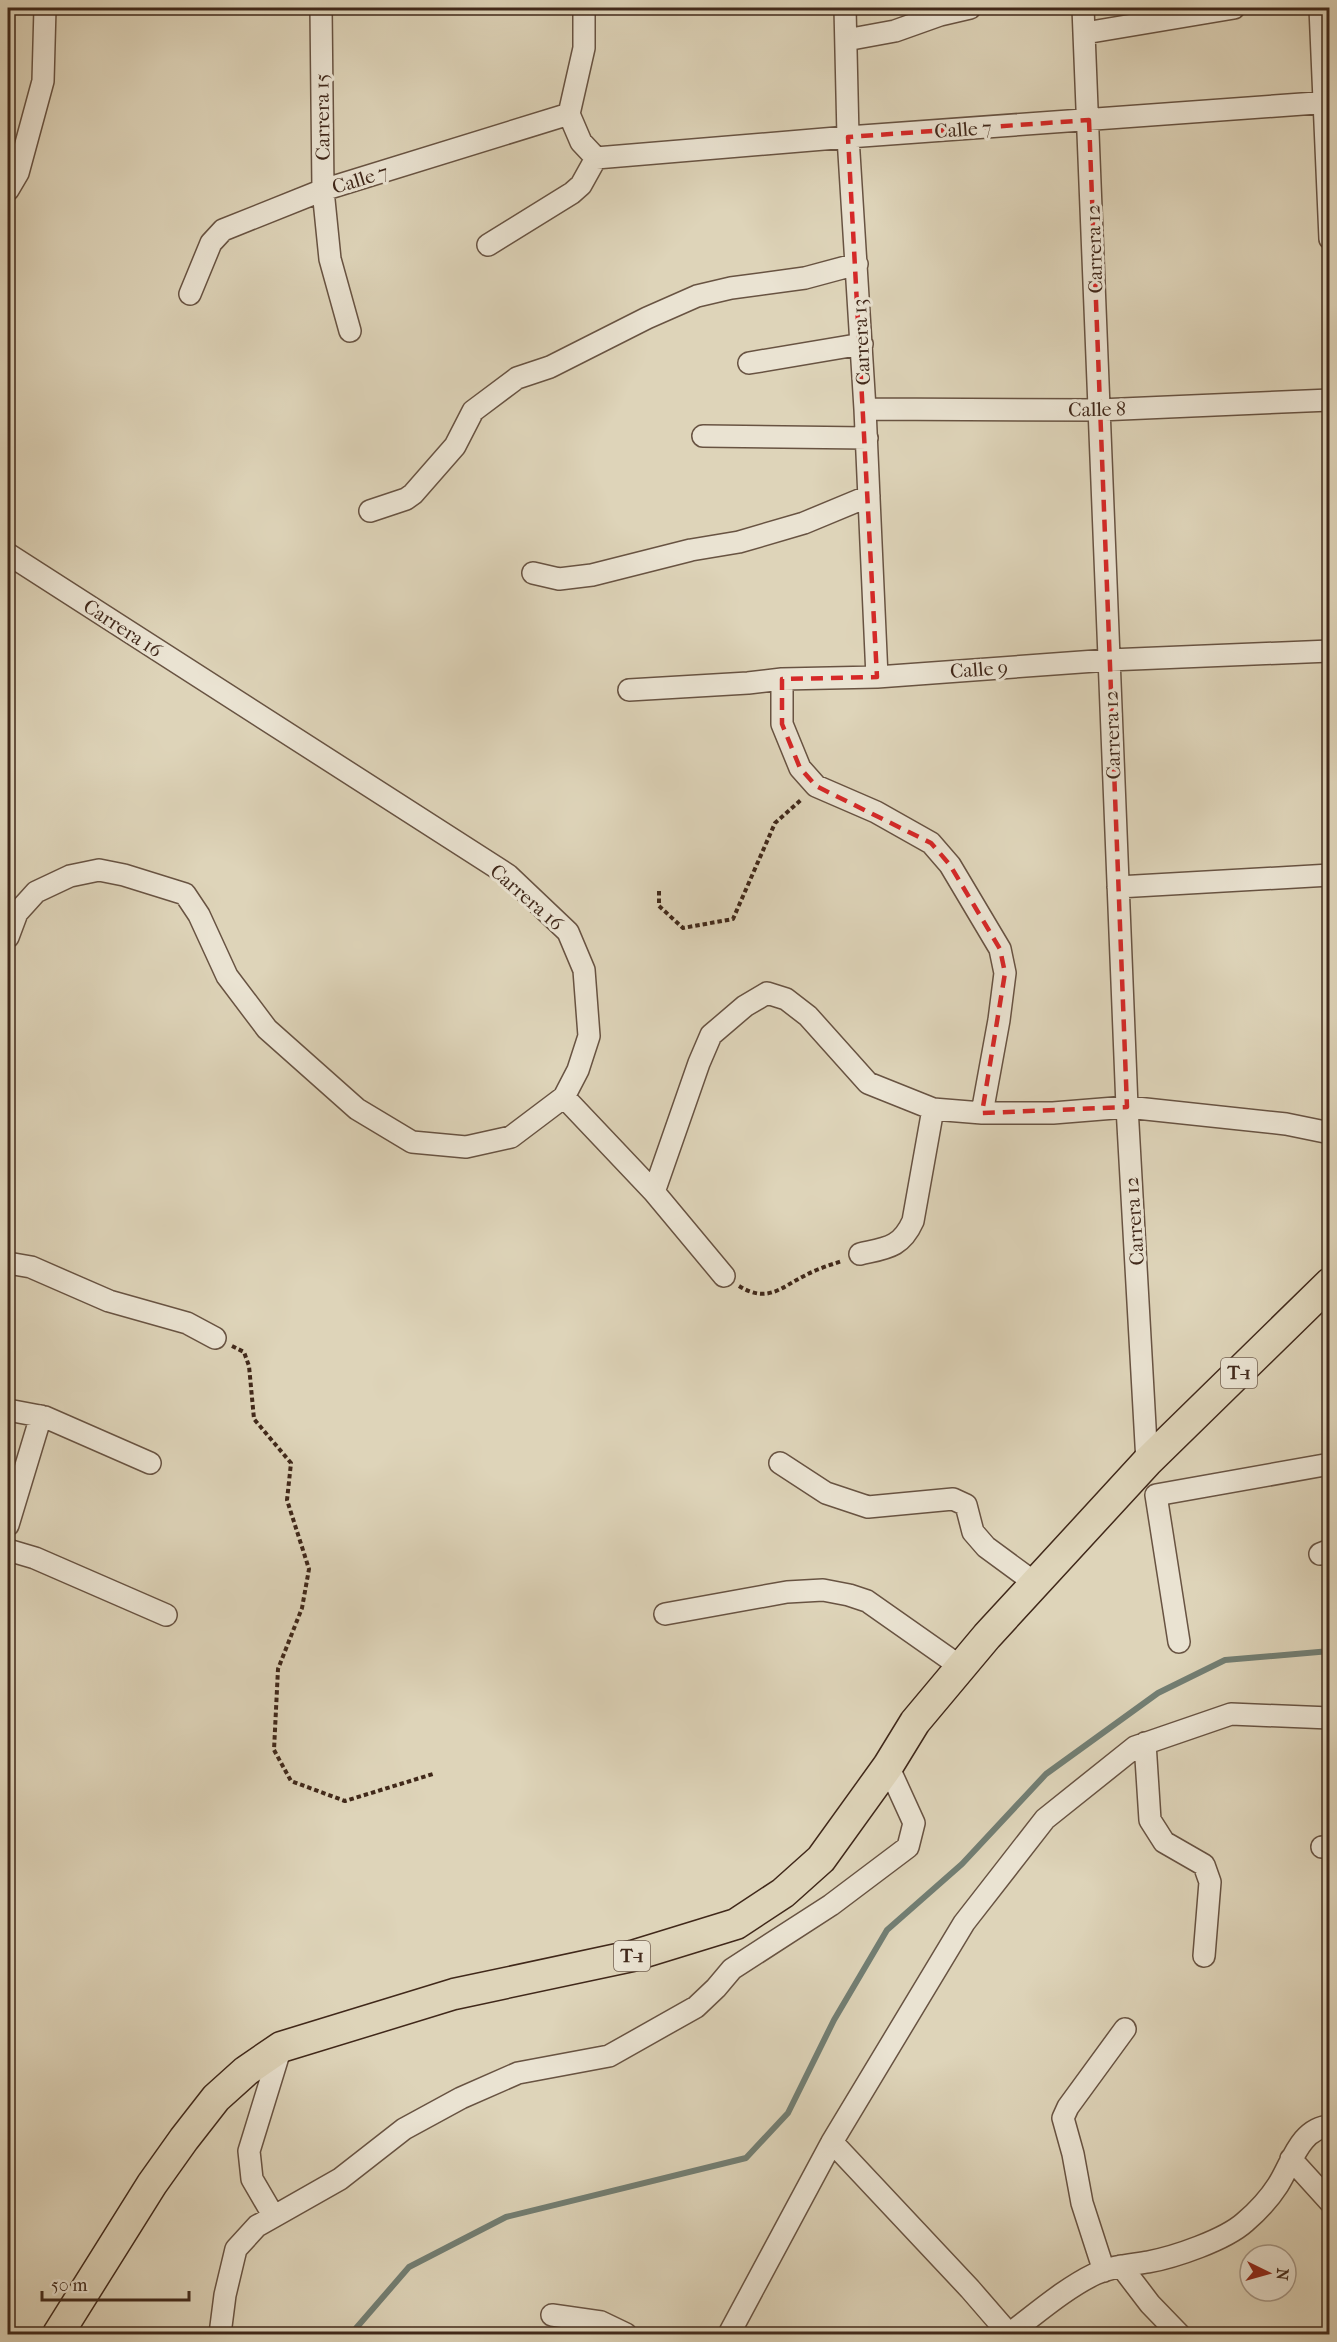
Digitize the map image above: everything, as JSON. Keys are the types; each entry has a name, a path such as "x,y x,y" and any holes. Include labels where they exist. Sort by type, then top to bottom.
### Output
{"highway":[{"name":"T-1","path":"58,2334 152,2184 184,2139 216,2098 246,2071 281,2047 454,1994 632,1956 736,1924 783,1893 821,1859 888,1766 915,1722 1035,1583 1146,1478 1329,1283"}],"street":[{"path":"8,190 18,173 43,81 45,8"},
{"name":"Carrera 15","path":"321,8 323,190 330,259 350,331"},
{"path":"488,245 572,194 581,184 596,158 581,142 569,114 584,48 584,8"},
{"name":"Carrera 13","path":"845,8 848,137 862,344 877,677"},
{"path":"846,40 896,31 940,15 970,8"},
{"name":"Carrera 12","path":"1083,8 1127,1107 1146,1478 1179,1642"},
{"path":"1085,33 1234,8"},
{"path":"1320,8 1327,102 1329,239"},
{"name":"Calle 7","path":"596,158 1327,102"},
{"name":"Calle 7","path":"190,294 211,243 223,230 323,190 569,114"},
{"path":"370,511 406,499 413,494 455,446 473,411 518,378 550,366 697,296 731,288 805,278 856,264"},
{"path":"749,363 862,344"},
{"name":"Calle 8","path":"865,409 1100,410 1329,400"},
{"path":"703,436 867,438"},
{"path":"533,573 559,579 592,575 691,550 739,542 804,523 869,496"},
{"name":"Carrera 16","path":"8,554 508,875 568,932 584,970 589,1036 578,1070 564,1097 512,1137 466,1147 412,1142 357,1109 267,1029 227,976 200,915 185,894 124,875 99,870 70,876 36,892 17,913 8,937"},
{"name":"Calle 9","path":"629,690 748,684 782,679 877,677 1109,660 1329,651"},
{"path":"782,679 782,724 800,768 816,786 876,812 931,843 950,866 1000,949 1005,973 982,1113"},
{"path":"1118,887 1329,875"},
{"path":"654,1192 711,1035 744,1006 767,993 786,999 808,1016 868,1083 933,1109 982,1113 1053,1113 1127,1107 1286,1124 1329,1133"},
{"path":"564,1097 654,1192 723,1276"},
{"path":"860,1254 896,1245 907,1236 914,1221 933,1109"},
{"path":"8,1263 31,1267 109,1301 187,1323 215,1338"},
{"path":"8,1410 41,1416 150,1463"},
{"path":"8,1525 41,1416"},
{"path":"780,1463 826,1492 868,1507 953,1499 966,1505 973,1532 986,1547 1035,1583"},
{"path":"1146,1478 1329,1464"},
{"path":"8,1550 35,1558 166,1615"},
{"path":"665,1614 787,1592 803,1590 836,1592 867,1601 961,1667"},
{"path":"729,2334 832,2142 964,1923 1045,1819 1134,1747 1145,1743 1231,1714 1329,1718"},
{"path":"1145,1743 1150,1820 1164,1842 1204,1865 1210,1882 1204,1956"},
{"path":"220,2334 225,2295 236,2249 257,2226 340,2179 404,2129 461,2098 518,2073 609,2055 696,2007 732,1969 831,1905 908,1847 914,1823 888,1766"},
{"path":"1125,2029 1068,2107 1063,2118 1073,2154 1082,2203 1113,2268 1179,2334"},
{"path":"273,2215 252,2179 249,2151 281,2047"},
{"path":"832,2142 970,2289 1009,2334 1069,2290 1096,2274 1200,2247 1243,2225 1266,2202 1280,2183 1291,2158 1303,2140 1319,2126 1329,2126"},
{"path":"1291,2158 1329,2202"},
{"path":"552,2315 601,2322 626,2334"}],"path":[{"path":"659,891 659,906 683,928 733,919 776,823 816,786"},
{"path":"723,1276 748,1291 775,1294 806,1274 860,1254"},
{"path":"215,1338 244,1352 249,1366 254,1419 291,1463 287,1500 309,1569 302,1608 278,1670 274,1750 291,1781 345,1801 433,1774"}],"highlighted area":[{"path":"1089,120 1127,1107 982,1113 1005,973 1000,949 950,865 931,843 816,786 800,768 782,724 782,679 877,677 848,137"}],"waterway":[{"path":"351,2334 409,2267 506,2217 746,2158 788,2113 834,2020 887,1930 962,1864 1046,1774 1158,1693 1225,1660 1330,1651"}]}
